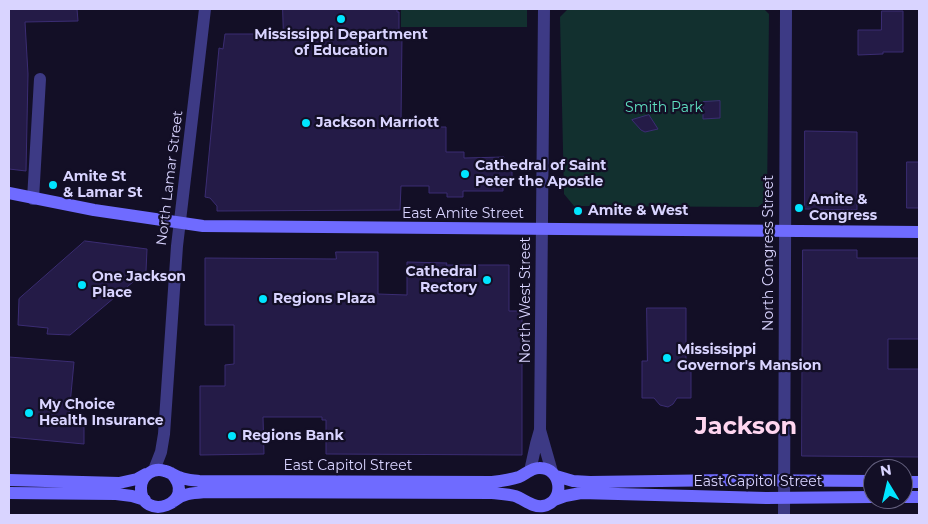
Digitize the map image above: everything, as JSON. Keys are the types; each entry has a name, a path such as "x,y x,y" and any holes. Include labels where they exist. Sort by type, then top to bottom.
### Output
{"main road":[{"name":"East Amite Street","path":"9,193 33,199 203,226 259,228 919,232"},
{"path":"540,468 554,474 559,488 551,506 530,506 521,487 527,473 540,468"},
{"path":"9,480 119,483 137,480 151,472 160,470 171,473 178,483 178,489 172,502 162,507 147,506 119,494 9,493"},
{"path":"147,506 141,495 140,488 141,482 151,472"},
{"name":"East Capitol Street","path":"171,473 181,478 198,480 490,482 510,480 527,473"},
{"name":"East Capitol Street","path":"554,474 573,481 590,482 863,481"},
{"name":"East Capitol Street","path":"172,502 178,497 207,492 492,493 506,494 530,506"},
{"name":"East Capitol Street","path":"551,506 572,494 592,493 639,496 863,497"}],"street":[{"name":"North Lamar Street","path":"151,472 161,452 164,434 179,223 205,9"},
{"name":"North West Street","path":"527,473 540,430 544,9"},
{"name":"North Congress Street","path":"784,515 786,9"},
{"path":"33,199 40,79"},
{"path":"540,430 554,474"},
{"path":"164,515 172,502"}],"green space":[{"path":"398,9 527,9 527,27 401,27 401,10"},
{"name":"Smith Park","path":"568,9 764,9 769,14 767,200 758,207 574,206 564,194 560,17"}],"building":[{"path":"9,9 77,9 78,21 25,22 28,74 26,171 9,169"},
{"name":"Jackson Marriott","path":"283,9 397,9 397,12 399,12 399,35 402,35 401,122 425,122 425,127 446,127 446,152 464,152 464,158 504,157 504,167 512,166 512,181 503,181 503,191 463,191 463,197 447,197 447,193 429,193 429,186 401,186 400,210 217,211 217,206 210,198 205,197 219,48 223,49 225,34 283,34"},
{"path":"882,11 903,11 903,52 858,55 858,30 881,30"},
{"path":"720,101 720,118 703,119 703,102"},
{"path":"649,115 658,129 645,132 632,120"},
{"path":"805,131 857,132 857,210 805,209"},
{"path":"907,162 919,162 919,208 907,208"},
{"name":"One Jackson Place","path":"85,241 147,249 146,271 70,335 47,334 48,328 18,325 19,299"},
{"path":"803,250 857,250 857,258 919,258 919,339 888,339 888,369 919,369 919,457 802,456"},
{"path":"336,252 378,252 378,294 407,295 407,262 447,263 446,265 509,265 509,311 522,311 522,455 326,454 326,420 322,420 322,417 263,417 264,454 200,455 200,386 225,386 225,365 234,364 234,325 205,325 205,258 336,259"},
{"name":"Mississippi Governor's Mansion","path":"647,308 686,308 686,361 691,361 691,398 677,398 668,407 660,405 654,398 642,398 642,361 647,361"},
{"path":"9,357 74,362 69,415 84,415 84,444 9,437"}],"place":[{"name":"Mississippi Department of Education","path":"341,19"},
{"name":"Jackson Marriott","path":"306,123"},
{"name":"Cathedral of Saint Peter the Apostle","path":"465,174"},
{"name":"Amite St & Lamar St","path":"53,185"},
{"name":"Amite & Congress","path":"799,208"},
{"name":"Amite & West","path":"578,211"},
{"name":"Cathedral Rectory","path":"487,280"},
{"name":"One Jackson Place","path":"82,285"},
{"name":"Regions Plaza","path":"263,299"},
{"name":"Mississippi Governor's Mansion","path":"667,358"},
{"name":"My Choice Health Insurance","path":"29,413"},
{"name":"Regions Bank","path":"232,436"}],"district":[{"name":"Jackson","path":"746,427"}]}
